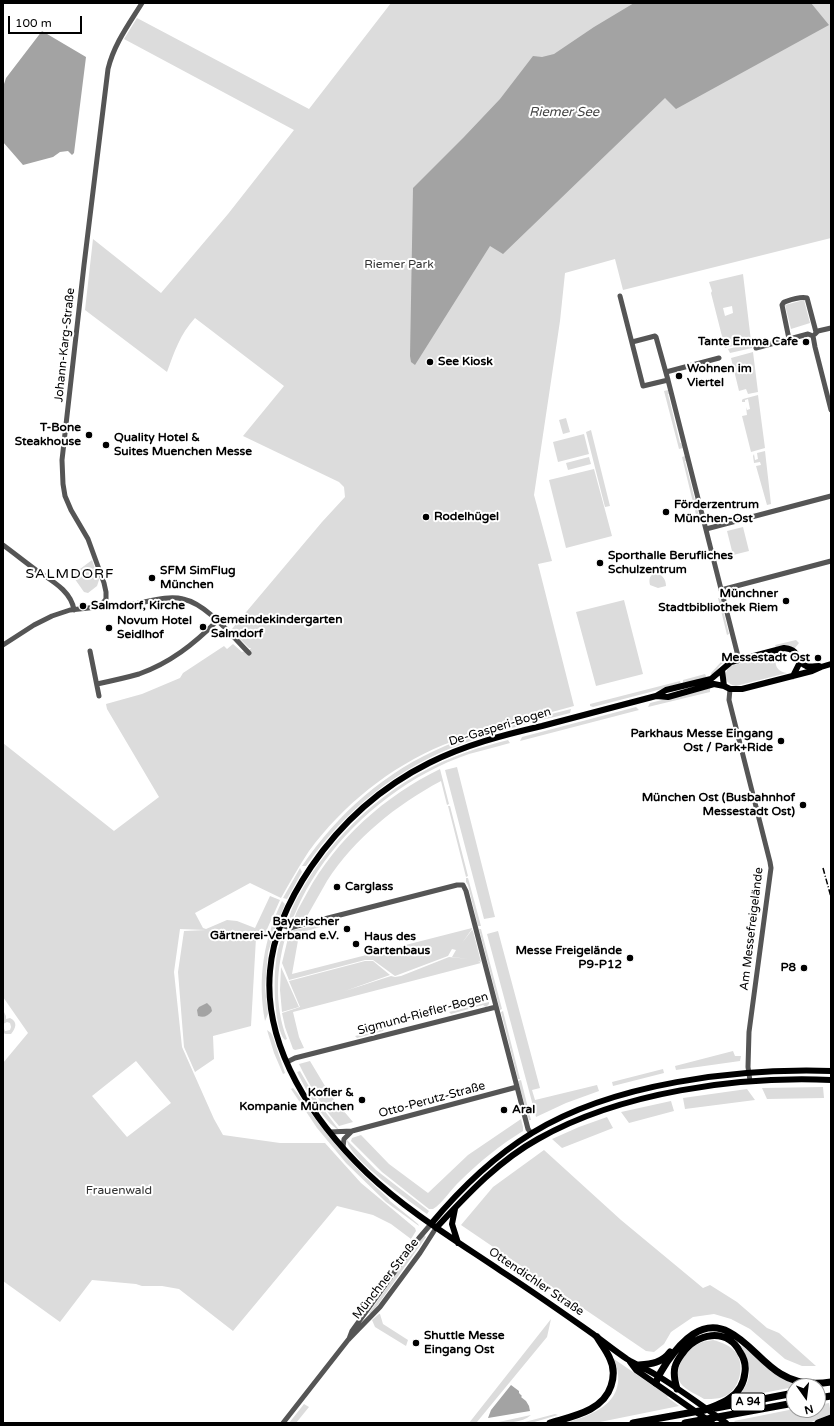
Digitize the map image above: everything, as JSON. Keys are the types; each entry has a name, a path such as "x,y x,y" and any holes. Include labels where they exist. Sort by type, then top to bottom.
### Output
{"highway":[{"path":"657,1380 679,1345 688,1336 700,1331 715,1328 734,1334 773,1369 789,1379 808,1384 831,1382"},
{"path":"676,1392 675,1367 686,1348 699,1338 716,1336 732,1342 741,1354 746,1368 742,1386 736,1394 729,1399 702,1411"},
{"path":"550,1423 586,1412 597,1406 607,1395 613,1381 613,1369 610,1359 597,1337"},
{"path":"639,1365 661,1361 674,1347 679,1345"},
{"name":"A 94","path":"633,1423 786,1395"},
{"name":"A 94","path":"685,1423 725,1419 786,1405"},
{"path":"818,1423 831,1418"},
{"path":"709,1423 725,1419"}],"main road":[{"name":"De-Gasperi-Bogen","path":"656,696 666,690 711,679 727,664 784,648 794,651 800,662"},
{"path":"793,676 800,662 808,666 831,664"},
{"path":"722,670 724,686 730,689 742,688 793,676 812,671 821,666"},
{"name":"De-Gasperi-Bogen","path":"433,1226 379,1184 343,1147 330,1132 304,1094 287,1062 275,1030 270,997 270,971 276,938 290,903 302,881 332,839 347,822 386,789 412,772 455,751 481,742 656,696 668,696 714,684 724,686"},
{"path":"433,1226 458,1194 479,1172 531,1133 568,1114 609,1099 671,1084 715,1076 788,1071 831,1071"},
{"path":"433,1226 455,1208 484,1178 507,1159 538,1139 571,1123 611,1108 689,1089 750,1081 789,1079 831,1080"},
{"path":"455,1208 452,1224 458,1243"},
{"name":"Ottendichler Straße","path":"433,1226 523,1286 628,1360 639,1365 657,1380"},
{"name":"Ottendichler Straße","path":"628,1360 636,1370 657,1380 676,1392 712,1423"},
{"name":"Ottendichler Straße","path":"676,1392 685,1395 725,1419"}],"street":[{"name":"Johann-Karg-Straße","path":"104,602 107,596 106,592 88,539 71,510 65,496 62,479 62,460 108,69 112,54 117,44 142,3"},
{"path":"620,296 644,386 668,380"},
{"path":"789,339 782,305 784,302 803,297 806,298 815,334 815,347 831,410"},
{"path":"756,348 808,334 815,334 831,328"},
{"path":"632,342 656,337 739,660"},
{"path":"666,372 719,358"},
{"path":"706,529 831,496"},
{"path":"3,545 58,584 68,596 74,606 74,610"},
{"path":"721,590 831,561"},
{"path":"3,646 43,620 62,612 98,607 104,602 111,606 156,599 183,599 199,606 250,653"},
{"path":"97,684 138,674 160,665 186,649 200,638 217,621"},
{"path":"90,651 99,696"},
{"name":"Am Messefreigelände","path":"730,689 729,700 771,868 751,1014 748,1045 750,1081"},
{"name":"Sigmund-Riefler-Bogen","path":"281,925 290,928 457,885 463,886 466,891 496,1007 295,1058 287,1062"},
{"path":"496,1007 528,1128 531,1133"},
{"name":"Otto-Perutz-Straße","path":"330,1132 352,1131 517,1087"},
{"path":"343,1147 344,1139 352,1131"},
{"name":"Münchner Straße","path":"348,1340 352,1331 419,1238 433,1226"},
{"name":"Münchner Straße","path":"283,1423 348,1340 380,1307 420,1252 433,1226"}],"green space":[{"name":"Riemer Park","path":"391,3 831,3 831,238 623,290 615,259 565,273 560,321 534,495 552,561 538,564 574,706 475,733 443,745 404,764 386,776 352,803 322,834 298,868 281,898 250,883 195,913 203,928 206,929 227,920 237,921 255,928 270,896 280,900 264,936 211,930 256,938 251,1026 213,1036 214,1059 195,1072 184,1047 178,972 184,931 206,930 180,929 174,972 182,1047 214,1119 223,1135 280,1143 325,1143 361,1183 415,1228 416,1231 411,1239 391,1224 373,1215 337,1206 233,1331 179,1289 162,1286 142,1286 136,1284 92,1280 60,1322 3,1281 3,1063 28,1033 3,997 3,743 114,831 159,797 107,709 106,704 142,694 180,678 183,673 224,646 227,649 233,644 242,652 245,651 247,653 251,648 249,648 231,630 345,497 344,487 339,482 243,436 284,386 195,318 181,337 167,372 85,310 93,239 161,293 228,214 294,130 124,39 137,18 309,109","holes":["136,1061 171,1103 127,1137 92,1096"]},
{"path":"743,274 751,341 725,348 709,282","holes":["732,306 733,313 725,316 723,308"]},
{"path":"804,300 810,323 791,329 785,305"},
{"path":"751,343 752,348 730,353 728,349"},
{"path":"753,352 758,392 748,394 746,389 739,391 731,358"},
{"path":"668,390 680,443 683,448 679,449 664,391"},
{"path":"758,395 765,448 751,452 742,416 747,415 746,407 747,410 750,409 748,399 745,400 745,402 742,402 742,400"},
{"path":"566,418 570,432 563,434 559,420"},
{"path":"591,430 610,506 605,507 586,432"},
{"path":"584,434 589,454 558,462 553,442"},
{"path":"765,451 771,504 767,505 756,466 761,465 760,462 754,463 753,456 754,454 755,460 758,459 757,453"},
{"path":"685,456 699,516 701,516 701,518 697,519 682,457"},
{"path":"589,457 591,464 568,470 566,463"},
{"path":"594,469 612,536 566,548 549,480"},
{"path":"743,527 749,551 733,555 727,531"},
{"path":"92,560 99,580 97,586 88,593 84,592 72,575"},
{"path":"654,574 659,574 663,577 666,586 658,588 650,585 650,578"},
{"path":"718,598 720,598 729,634 727,635"},
{"path":"624,600 643,674 596,686 576,612"},
{"path":"796,640 799,643 795,648 787,645 776,648 775,645"},
{"path":"782,652 776,658 776,666 782,672 787,673 736,686 727,681 725,676 730,666"},
{"path":"735,656 721,664 712,676 711,673 721,662"},
{"path":"705,674 707,678 683,683 683,680"},
{"path":"680,681 681,684 593,707 590,706 590,704"},
{"path":"710,688 710,692 648,707 650,703"},
{"path":"636,707 639,710 520,741 522,737"},
{"path":"571,709 570,713 475,739 416,765 395,778 356,809 321,846 306,866 302,866 331,828 348,811 383,781 423,756 460,740 507,725"},
{"path":"508,740 510,743 469,754 427,772 388,797 370,812 338,844 324,862 300,901 290,922 290,914 294,904 319,863 354,823 374,805 418,774 442,762 472,750"},
{"path":"457,767 495,917 484,919 445,770"},
{"path":"440,769 449,804 447,805 441,781 424,790 393,812 364,837 338,865 306,918 294,920 296,913 319,873 333,854 364,820 400,792"},
{"path":"448,806 450,806 468,876 466,877"},
{"path":"300,868 302,872 287,899 283,898"},
{"path":"466,878 468,878 481,926 478,926"},
{"path":"282,901 285,904 275,929 268,953 265,987 268,1014 265,1021 262,990 264,959 271,929"},
{"path":"326,923 328,925 291,935 290,931"},
{"path":"472,928 462,943 472,930 481,962 478,961 481,963 293,1012 299,1037 304,1048 293,1049 285,1027 282,1013 300,1007 289,981 365,961 373,961 390,975 345,991 391,976 395,977 401,976 449,957 469,959 452,957 456,950 452,949 448,956 395,976 373,960 365,960 289,980 282,963 288,938 299,935 292,974"},
{"path":"479,929 481,929 502,1009 500,1010"},
{"path":"498,931 540,1088 532,1090 535,1100 597,1085 599,1091 566,1103 536,1117 487,934"},
{"path":"287,932 283,945 278,986 280,1013 287,1039 285,1040 277,1019 275,1003 275,967 282,939"},
{"path":"281,967 299,1007 282,1012 280,990"},
{"path":"489,1002 486,1007 483,1005 451,1014 449,1012"},
{"path":"3,1010 6,1019 10,1018 15,1023 14,1030 11,1034 3,1033 3,1027 5,1031 10,1030 11,1027 10,1023 7,1022 3,1024"},
{"path":"503,1011 520,1079 518,1079 501,1012"},
{"path":"384,1029 383,1031 357,1038 355,1036"},
{"path":"267,1030 273,1037 285,1073 283,1074 274,1053"},
{"path":"733,1051 735,1056 741,1056 740,1061 676,1070 675,1066"},
{"path":"310,1061 331,1096 353,1122 339,1126 322,1104 299,1064"},
{"path":"663,1069 664,1073 613,1086 612,1082"},
{"path":"300,1071 318,1102 339,1130 327,1120 315,1104 297,1072"},
{"path":"521,1080 531,1120 529,1120 518,1081"},
{"path":"823,1087 824,1098 767,1099 762,1088"},
{"path":"293,1088 328,1136 351,1162 390,1201 419,1226 386,1202 346,1163 317,1128 291,1089"},
{"path":"747,1089 755,1100 685,1109 683,1098"},
{"path":"671,1101 674,1111 629,1123 621,1112"},
{"path":"607,1117 613,1128 562,1148 552,1139 579,1127"},
{"path":"521,1119 523,1131 498,1148 467,1174 433,1209 429,1209 382,1172 351,1141 352,1138 361,1135 389,1164 428,1193 468,1155"},
{"path":"347,1140 376,1170 429,1211 427,1214 368,1168 350,1148"},
{"path":"544,1150 621,1220 703,1288 710,1285 737,1302 767,1328 779,1333 816,1366 802,1366 785,1359 750,1329 731,1319 714,1314 693,1317 671,1332 664,1344 654,1352 646,1351 461,1225 493,1187"},
{"path":"424,1235 426,1237 370,1314 369,1313"},
{"path":"379,1314 383,1324 408,1340 406,1346 375,1327 372,1320"},
{"path":"551,1319 547,1337 477,1423 469,1423"},
{"path":"713,1340 726,1345 735,1351 739,1360 740,1372 737,1384 729,1394 714,1399 704,1399 683,1386 679,1381 678,1375 684,1357 693,1347 702,1342"},
{"path":"740,1345 791,1378 786,1378 786,1389 737,1398 746,1385 749,1373 749,1366"},
{"path":"614,1359 668,1396 667,1397 679,1406 595,1423 565,1423 589,1415 608,1403 618,1385 618,1373"},
{"path":"829,1403 831,1414 826,1416 826,1404"},
{"path":"304,1404 309,1407 296,1423 289,1423"},
{"path":"786,1411 786,1418 821,1418 809,1423 736,1423 734,1421"},
{"path":"555,1414 558,1415 531,1423 521,1423"},
{"path":"531,1415 519,1421 494,1423"}],"water":[{"name":"Riemer See","path":"634,3 811,3 829,25 676,109 665,98 503,254 490,246 415,365 411,362 410,356 413,188 500,99 533,56 542,57 554,54 594,27"},
{"path":"42,31 86,57 74,153 72,155 68,151 60,152 53,157 23,165 3,142 3,87 6,78"},
{"path":"207,1003 211,1007 212,1011 206,1016 198,1016 197,1010 199,1007"},
{"path":"511,1385 519,1391 522,1396 521,1397 529,1406 530,1411 488,1418 491,1410"}],"railway":[{"path":"823,868 831,897"}],"place":[{"name":"Tante Emma Cafe","path":"806,342"},
{"name":"See Kiosk","path":"430,362"},
{"name":"Wohnen im Viertel","path":"679,376"},
{"name":"T-Bone Steakhouse","path":"89,435"},
{"name":"Quality Hotel & Suites Muenchen Messe","path":"106,445"},
{"name":"Förderzentrum München-Ost","path":"666,512"},
{"name":"Rodelhügel","path":"426,517"},
{"name":"Sporthalle Berufliches Schulzentrum","path":"600,563"},
{"name":"SFM SimFlug München","path":"152,578"},
{"name":"Münchner Stadtbibliothek Riem","path":"786,601"},
{"name":"Salmdorf, Kirche","path":"83,606"},
{"name":"Gemeindekindergarten Salmdorf","path":"203,627"},
{"name":"Novum Hotel Seidlhof","path":"109,628"},
{"name":"Messestadt Ost","path":"818,658"},
{"name":"Parkhaus Messe Eingang Ost / Park+Ride","path":"781,741"},
{"name":"München Ost (Busbahnhof Messestadt Ost)","path":"803,805"},
{"name":"Carglass","path":"337,887"},
{"name":"Bayerischer Gärtnerei-Verband e.V.","path":"347,929"},
{"name":"Haus des Gartenbaus","path":"356,944"},
{"name":"Messe Freigelände P9-P12","path":"630,958"},
{"name":"P8","path":"804,968"},
{"name":"Kofler & Kompanie München","path":"362,1100"},
{"name":"Aral","path":"504,1110"},
{"name":"Shuttle Messe Eingang Ost","path":"416,1343"}],"district":[{"name":"SALMDORF","path":"70,574"}],"park label":[{"name":"Frauenwald","path":"119,1191"}]}
